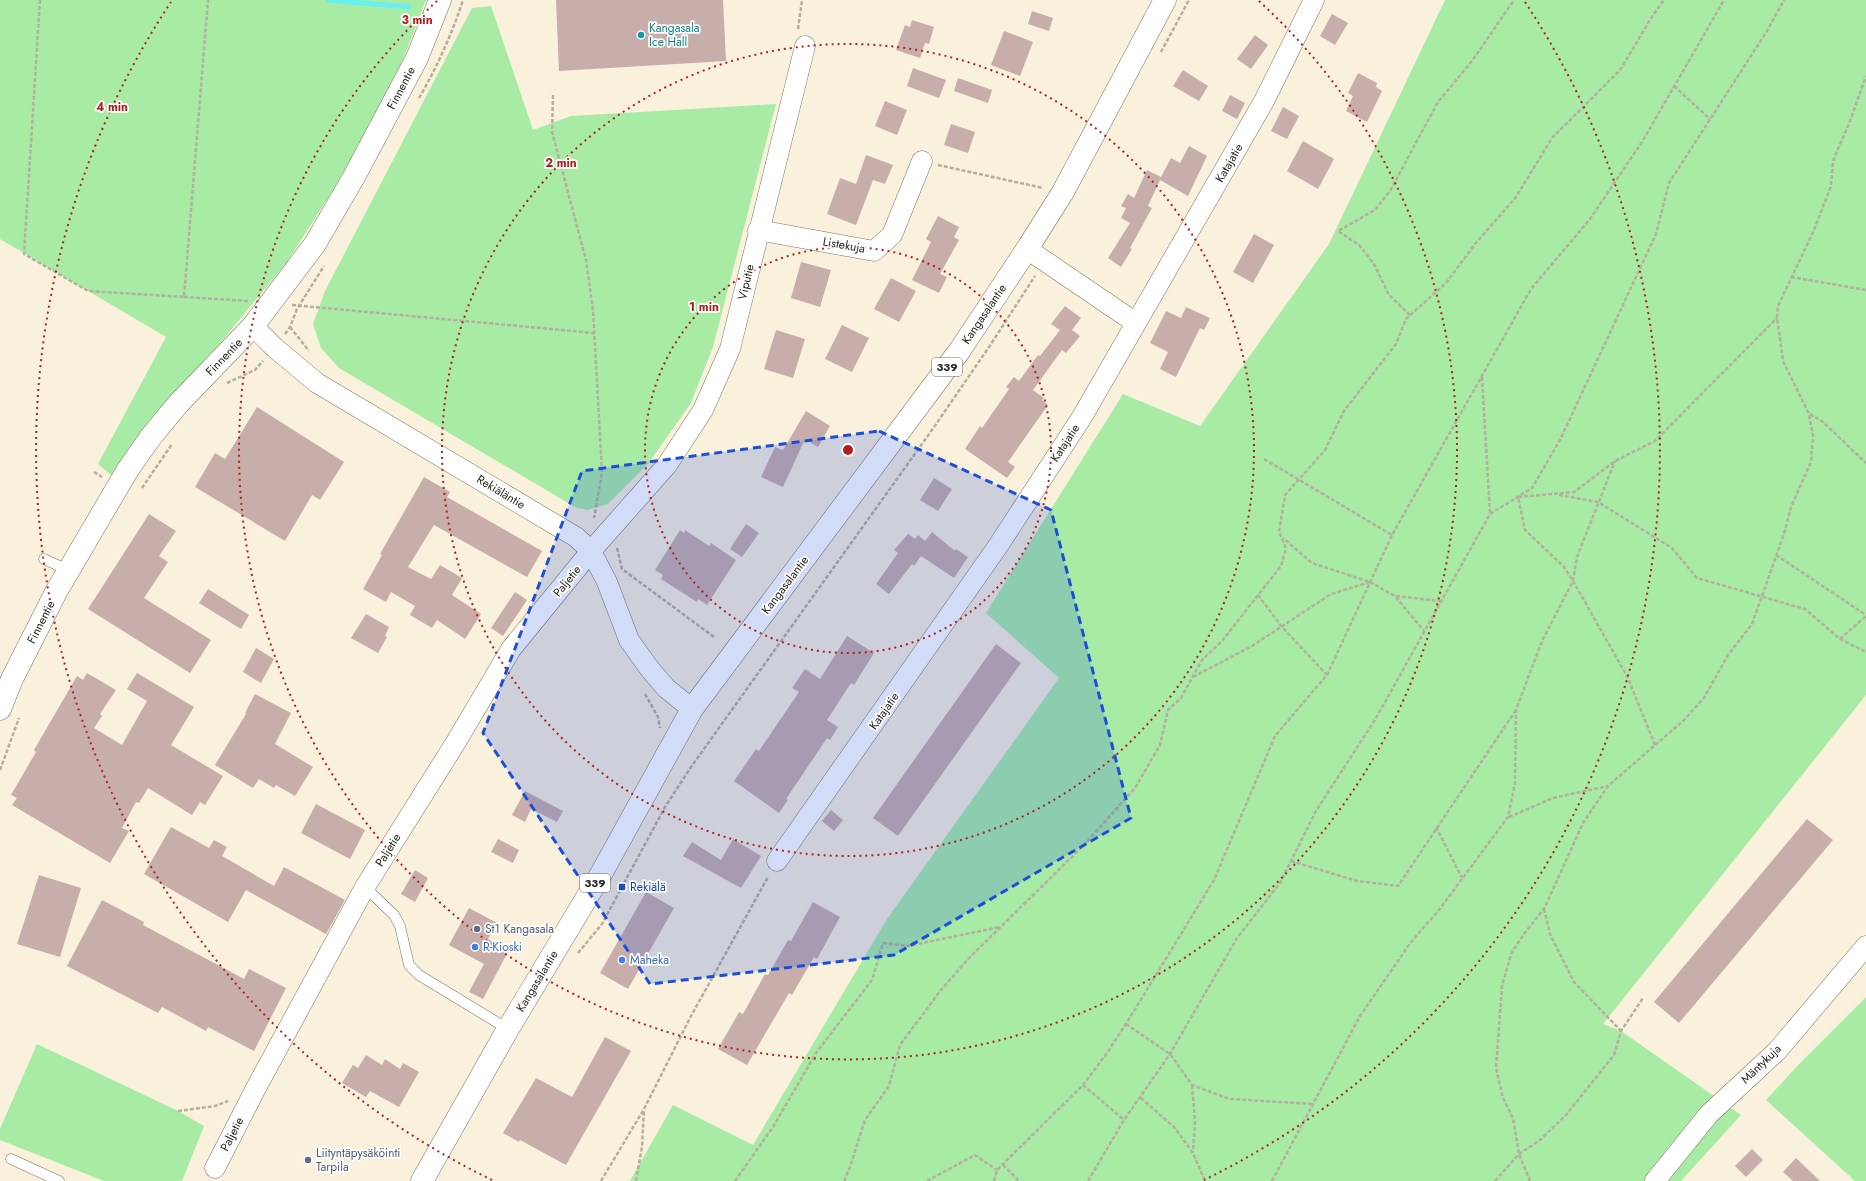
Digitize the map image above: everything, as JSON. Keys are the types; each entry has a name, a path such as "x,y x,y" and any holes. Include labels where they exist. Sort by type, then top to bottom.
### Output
{"main road":[{"name":"Finnentie","path":"10,711 12,679 68,570 127,472 150,438 178,404 253,326 315,244 355,175 417,58 440,0"},
{"name":"Kangasalantie","path":"422,1181 508,1030 601,874 692,709 960,350 1036,255 1063,192 1165,0"}],"street":[{"name":"Katajatie","path":"778,861 998,546 1082,417 1264,101 1314,0"},
{"name":"Viputie","path":"591,551 601,522 667,465 703,410 730,349 801,40"},
{"name":"Listekuja","path":"758,230 874,251 892,235 922,161"},
{"path":"1036,255 1136,323"},
{"name":"Rekiäläntie","path":"253,326 275,348 317,383 338,397 569,533 591,551 607,582 629,640 648,668 666,688 692,709"},
{"name":"Paljetie","path":"215,1168 256,1088 365,887 456,742 511,649 591,551"},
{"name":"Mäntykuja","path":"1655,1181 1709,1114 1777,1051 1866,946"}],"lane":[{"path":"44,559 68,570"},
{"path":"365,887 394,915 400,926 409,965 419,975 508,1030"},
{"path":"11,1159 59,1181"}],"path":[{"path":"40,0 24,254 88,291 270,303 594,333"},
{"path":"184,297 208,0"},
{"path":"801,40 802,0"},
{"path":"1158,58 1189,0"},
{"path":"1410,315 1389,295 1374,264 1359,245 1338,230 1375,210 1390,191 1438,102 1472,61 1514,0"},
{"path":"844,1181 850,1167 864,1120 889,1086 900,1045 941,990 969,958 1084,845 1135,788 1160,745 1168,710 1181,698 1202,660 1222,640 1281,566 1286,548 1279,532 1285,495 1325,450 1344,411 1396,344 1406,319 1446,283 1475,244 1516,197 1552,138 1620,70 1664,0"},
{"path":"994,1181 997,1170 1082,1085 1107,1053 1126,1024 1214,880 1275,736 1327,676 1392,535 1531,289 1590,219 1642,142 1724,0"},
{"path":"1088,1181 1124,1120 1141,1098 1170,1054 1237,938 1280,883 1316,811 1376,718 1440,601 1490,514 1532,488 1560,440 1656,234 1669,183 1767,31 1784,0"},
{"path":"1530,1181 1519,1154 1513,1118 1503,1098 1496,1068 1502,986 1511,954 1523,935 1544,909 1583,823 1608,786 1683,721 1704,698 1728,655 1752,624 1784,534 1791,507 1810,462 1813,436 1809,414 1783,361 1777,317 1778,306 1814,230 1831,186 1833,161 1850,121 1866,76"},
{"path":"1674,86 1710,119"},
{"path":"553,95 552,132 586,260 594,333 602,473 601,522 616,544 622,569 714,637"},
{"path":"922,161 1063,192"},
{"path":"575,957 602,924 665,807 700,755 932,430 989,347 1036,255"},
{"path":"1791,277 1866,290"},
{"path":"1518,497 1574,492 1615,461 1655,441 1777,317"},
{"path":"221,385 255,370 275,348"},
{"path":"1482,377 1490,514"},
{"path":"1809,414 1823,422 1866,463"},
{"path":"141,489 174,441"},
{"path":"1264,459 1392,535"},
{"path":"1291,860 1358,881 1398,886 1436,827 1516,710 1542,641 1573,581 1577,556 1615,461"},
{"path":"1554,494 1598,502 1672,548 1697,578 1805,609 1840,639 1866,652"},
{"path":"1518,497 1525,530 1564,567 1573,581 1628,678 1655,745"},
{"path":"1281,536 1312,563 1370,582 1396,596 1440,601"},
{"path":"1776,555 1866,615 1840,639"},
{"path":"1193,677 1252,646 1331,594 1370,582"},
{"path":"1258,595 1282,627 1327,676"},
{"path":"1396,596 1424,631"},
{"path":"644,691 658,717 660,734"},
{"path":"1272,1181 1360,1016 1411,942 1439,910 1488,846 1508,817 1515,783 1516,710"},
{"path":"0,770 10,739 10,711"},
{"path":"1508,817 1553,798 1608,786"},
{"path":"1436,827 1462,878"},
{"path":"602,1181 644,1109 690,1016 741,923 778,861"},
{"path":"1544,909 1550,934 1574,982 1621,1031"},
{"path":"734,1181 773,1127 816,1053 872,980 883,943 908,946 1000,927"},
{"path":"1495,1181 1519,1154 1540,1140 1566,1115 1614,1055 1621,1031 1643,998"},
{"path":"1126,1024 1170,1054 1192,1085 1195,1122 1193,1153"},
{"path":"1082,1085 1124,1120"},
{"path":"1192,1085 1230,1099 1314,1104"},
{"path":"1141,1098 1174,1127 1193,1153 1205,1181"},
{"path":"178,1111 214,1106 228,1100"},
{"path":"636,1181 642,1147 644,1109"},
{"path":"927,1181 975,1155 997,1170"},
{"path":"1003,1165 1019,1181"}],"highlighted area":[{"path":"879,431 1051,510 1131,818 894,955 650,984 483,733 582,471"}],"green space":[{"path":"0,0 426,0 397,75 346,170 287,262 221,342 162,406 111,475 98,464 166,337 0,239"},
{"path":"1445,0 1866,0 1866,695 1603,1024 1621,1031 1741,1115 1681,1181 630,1181 673,1105 753,1145 887,919 1059,678 986,613 1123,394 1200,426 1329,244"},
{"path":"491,6 533,130 571,116 776,104 713,347 691,403 648,464 608,504 587,510 575,507 339,368 321,348 313,324 325,291 472,8"},
{"path":"1866,997 1866,1181 1855,1181 1766,1100 1801,1062"},
{"path":"37,1044 178,1111 204,1126 182,1181 104,1181 0,1140 0,1129"}],"building":[{"name":"Kangasala Ice Hall","path":"556,0 723,0 726,61 559,71"},
{"path":"1032,11 1053,18 1049,31 1028,24"},
{"path":"1332,14 1348,23 1335,45 1320,36"},
{"path":"912,20 934,27 929,44 925,43 920,58 896,50 905,25 910,27"},
{"path":"1004,31 1033,42 1020,76 991,65"},
{"path":"1255,35 1268,45 1251,69 1237,59"},
{"path":"913,68 946,80 939,98 907,86"},
{"path":"1183,70 1208,86 1199,101 1173,86"},
{"path":"1358,73 1377,83 1376,87 1382,91 1367,122 1346,111 1353,96 1348,93"},
{"path":"958,78 992,90 988,103 954,91"},
{"path":"1230,95 1245,103 1237,119 1222,111"},
{"path":"885,101 907,110 897,135 875,126"},
{"path":"1283,107 1299,116 1287,139 1271,131"},
{"path":"951,124 975,132 968,153 944,145"},
{"path":"1303,141 1334,159 1318,189 1287,171"},
{"path":"1189,146 1207,156 1188,196 1160,180 1148,206 1152,208 1130,248 1132,249 1121,267 1108,258 1130,223 1121,218 1126,208 1121,206 1128,194 1134,198 1147,170 1161,177 1171,158 1180,163"},
{"path":"866,155 893,165 885,184 873,180 856,225 827,214 840,178 856,184"},
{"path":"938,216 959,227 954,237 959,240 940,274 947,277 939,293 912,280 931,242 926,239"},
{"path":"1254,234 1274,245 1253,283 1233,272"},
{"path":"801,262 831,270 820,307 791,298"},
{"path":"891,278 916,291 899,322 874,309"},
{"path":"1065,306 1081,318 1072,330 1080,336 1066,353 1062,350 1033,390 1044,398 1042,400 1048,405 1008,462 1015,467 1007,478 965,449 980,426 982,428 1009,389 1006,387 1014,377 1019,381 1038,355 1040,356 1060,330 1051,324"},
{"path":"1186,307 1210,318 1204,330 1200,328 1176,377 1160,369 1168,352 1150,343 1166,311 1181,318"},
{"path":"842,325 869,338 852,372 825,359"},
{"path":"776,330 805,339 793,378 764,369"},
{"path":"257,407 344,462 320,500 312,495 285,541 195,487 215,453 225,459"},
{"path":"806,411 830,426 818,447 805,439 783,487 761,477 775,447 783,450"},
{"path":"424,477 450,492 447,497 542,551 527,577 434,525 408,567 431,579 440,565 462,578 452,595 481,614 465,639 437,620 432,628 410,615 415,606 391,592 386,602 363,589 382,555 380,554"},
{"path":"934,478 952,489 938,511 920,500"},
{"path":"149,514 176,531 159,556 168,562 144,598 211,640 190,673 88,609"},
{"path":"746,524 759,533 742,557 730,549"},
{"path":"680,530 684,533 685,530 709,546 711,543 736,560 707,605 698,599 697,602 661,579 663,575 655,570"},
{"path":"932,532 955,551 956,549 968,557 954,578 921,556 914,566 912,564 889,594 876,584 898,553 894,550 908,534 915,539 918,535 925,541"},
{"path":"208,589 249,615 241,629 199,603"},
{"path":"515,592 527,600 503,636 491,628"},
{"path":"366,614 389,627 385,636 387,637 378,653 351,638"},
{"path":"847,636 874,653 854,685 851,683 827,720 838,727 830,740 827,738 786,799 788,800 779,813 734,781 756,749 759,751 799,692 792,688 805,669 820,679"},
{"path":"996,644 1021,663 898,836 873,818"},
{"path":"256,648 274,659 261,683 243,672"},
{"path":"87,673 116,690 100,714 102,716 94,728 122,745 147,701 127,689 137,673 194,707 171,745 223,776 205,805 200,802 192,815 148,788 139,803 136,802 122,828 129,831 110,863 12,805 17,798 11,795 36,752 34,750 77,676 83,680"},
{"path":"255,694 291,713 275,744 313,767 295,796 276,785 274,788 259,779 253,788 215,765 246,714 245,713"},
{"path":"525,791 563,811 557,822 531,809 525,822 512,815"},
{"path":"316,804 365,830 350,859 301,833"},
{"path":"831,810 843,820 834,831 822,821"},
{"path":"1807,819 1833,840 1679,1023 1654,1002"},
{"path":"171,827 209,848 214,840 227,847 222,856 274,886 284,867 345,900 326,934 246,890 228,922 144,874"},
{"path":"498,839 519,850 513,863 491,852"},
{"path":"733,839 761,856 741,888 683,856 692,842 721,860"},
{"path":"415,870 428,878 415,902 401,894"},
{"path":"39,875 81,888 60,957 17,944"},
{"path":"646,892 674,908 628,989 600,973"},
{"path":"102,900 144,922 143,925 244,979 249,969 286,988 254,1051 208,1027 206,1031 162,1007 158,1013 67,966"},
{"path":"813,902 840,917 817,959 814,957 792,995 789,993 747,1065 718,1049 739,1012 743,1014 765,974 768,975 788,940 791,941"},
{"path":"469,908 497,923 488,939 509,950 483,999 469,992 484,964 449,945"},
{"path":"605,1037 631,1051 566,1165 520,1140 519,1142 503,1133 536,1078 572,1097"},
{"path":"366,1055 382,1065 385,1059 400,1069 403,1063 419,1072 399,1107 370,1091 366,1097 342,1083 353,1065 358,1068"},
{"path":"1752,1149 1763,1160 1746,1177 1735,1166"},
{"path":"1796,1158 1820,1181 1793,1181 1783,1172"}],"waterway":[{"path":"328,0 409,7"}],"place":[{"name":"Kangasala Ice Hall","path":"641,35"},
{"name":"Rekiälä","path":"622,887"},
{"name":"St1 Kangasala","path":"477,929"},
{"name":"R-Kioski","path":"475,947"},
{"name":"Maheka","path":"622,960"},
{"name":"Liityntäpysäköinti Tarpila","path":"308,1160"}]}
